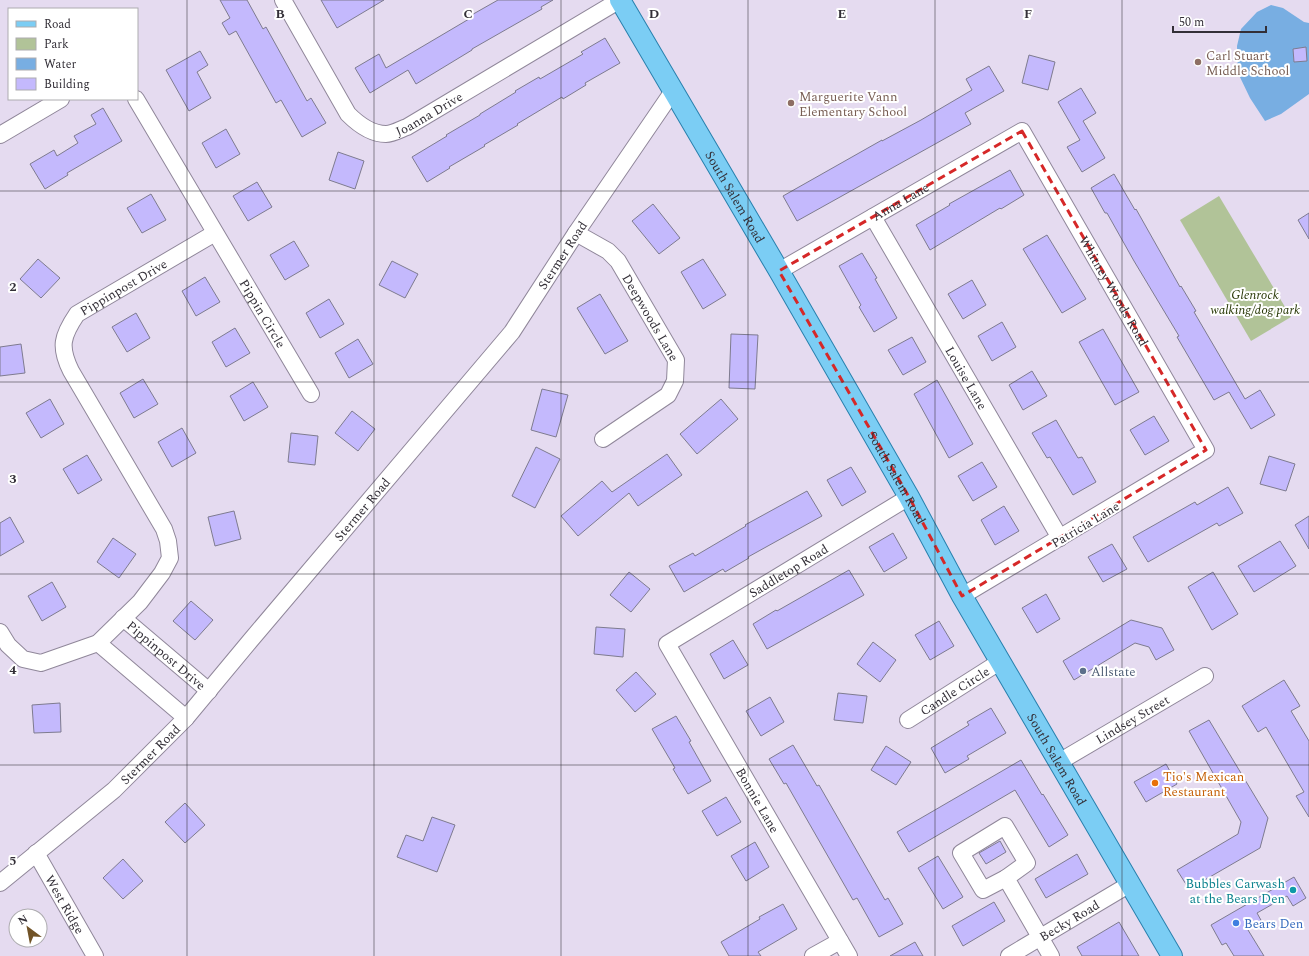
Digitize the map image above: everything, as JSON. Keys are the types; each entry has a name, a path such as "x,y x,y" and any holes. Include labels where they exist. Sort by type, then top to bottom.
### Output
{"main road":[{"name":"South Salem Road","path":"620,0 909,497 962,596 1172,956"}],"street":[{"name":"Joanna Drive","path":"283,0 348,114 358,124 370,130 387,134 407,127 620,0"},
{"name":"Stermer Road","path":"0,883 36,852 114,790 186,718 209,691 512,332 576,233 673,91"},
{"path":"0,135 59,100"},
{"path":"137,100 214,232"},
{"name":"Anna Lane","path":"779,272 1022,130"},
{"name":"Whitney Woods Road","path":"1022,130 1206,450"},
{"name":"Louise Lane","path":"873,217 1060,538"},
{"name":"Pippin Circle","path":"214,232 311,394"},
{"name":"Pippinpost Drive","path":"0,632 8,645 23,658 41,663 98,643 140,602 162,573 170,558 168,541 164,529 71,371 65,358 64,342 67,329 77,314 214,232"},
{"name":"Deepwoods Lane","path":"576,233 608,251 618,261 676,360 675,381 668,395 603,439"},
{"name":"Patricia Lane","path":"962,596 1206,450"},
{"name":"Saddletop Road","path":"667,644 909,497"},
{"name":"Pippinpost Drive","path":"123,618 209,691"},
{"path":"98,643 186,718"},
{"name":"Bonnie Lane","path":"667,644 849,956"},
{"name":"Candle Circle","path":"908,720 1001,661"},
{"name":"Lindsey Street","path":"1059,762 1205,676"},
{"name":"West Ridge","path":"36,852 94,956"},
{"path":"1006,878 1051,956"},
{"name":"Becky Road","path":"1009,956 1130,884"},
{"path":"813,956 840,941"}],"highlighted area":[{"path":"1022,131 1206,450 962,596 909,497 779,271"}],"green space":[{"name":"Glenrock walking/dog park","path":"1219,196 1291,317 1251,341 1180,220"}],"water":[{"path":"1271,5 1283,8 1304,22 1309,23 1309,94 1281,114 1265,121 1250,98 1238,73 1237,46 1241,29 1257,12"}],"building":[{"path":"220,0 247,0 263,29 266,27 307,101 311,98 326,123 302,137 281,100 276,103 236,31 229,35 222,23 230,18"},
{"path":"321,0 384,0 337,28"},
{"path":"498,0 553,0 541,7 542,9 472,49 416,84 408,70 370,93 355,68 379,54 386,68"},
{"path":"605,38 620,63 585,83 586,85 563,99 562,97 517,124 518,125 427,182 412,157 516,92 515,91 539,77 540,79 583,54 581,52"},
{"path":"1306,47 1307,61 1294,62 1293,49"},
{"path":"200,51 208,65 197,72 211,98 189,111 166,70"},
{"path":"1029,55 1055,62 1048,90 1022,83"},
{"path":"989,66 1004,91 965,113 971,124 797,221 783,196 882,140 921,120 972,90 966,79"},
{"path":"1081,88 1096,113 1083,121 1105,158 1082,172 1067,147 1080,140 1058,102"},
{"path":"103,108 122,141 67,173 68,175 45,189 30,164 54,150 57,156 78,143 74,136 96,124 91,115"},
{"path":"226,129 240,154 216,168 202,143"},
{"path":"338,152 364,161 355,189 329,180"},
{"path":"1010,170 1024,195 930,250 916,225 950,205 949,204"},
{"path":"1114,174 1135,210 1136,209 1180,287 1181,286 1196,311 1194,312 1245,399 1260,390 1275,415 1251,429 1229,392 1214,400 1177,337 1179,336 1091,188"},
{"path":"257,182 272,207 248,221 233,196"},
{"path":"151,194 166,220 142,233 127,208"},
{"path":"653,204 680,238 659,254 632,221"},
{"path":"1309,213 1309,239 1298,220"},
{"path":"1047,235 1086,299 1062,313 1023,249"},
{"path":"294,241 309,266 285,280 270,255"},
{"path":"862,253 877,278 875,279 897,318 874,332 859,307 861,305 839,266"},
{"path":"38,259 60,278 41,298 20,279"},
{"path":"703,259 726,295 703,309 681,272"},
{"path":"392,261 418,274 405,298 379,285"},
{"path":"205,277 220,302 196,316 182,291"},
{"path":"972,280 986,305 963,319 948,294"},
{"path":"600,294 628,341 605,354 577,308"},
{"path":"329,299 344,324 320,338 306,313"},
{"path":"136,313 150,338 127,352 112,327"},
{"path":"1002,322 1016,347 992,361 978,336"},
{"path":"235,328 250,353 226,367 212,342"},
{"path":"1103,329 1139,392 1115,405 1079,342"},
{"path":"731,334 758,335 755,389 729,388"},
{"path":"912,337 926,362 903,375 888,350"},
{"path":"358,339 373,364 349,378 335,353"},
{"path":"21,344 25,373 0,376 0,347"},
{"path":"1032,371 1047,396 1023,410 1009,385"},
{"path":"143,379 158,404 134,418 120,393"},
{"path":"937,380 973,444 949,458 914,394"},
{"path":"253,382 268,407 244,421 230,396"},
{"path":"542,389 568,395 556,437 531,430"},
{"path":"50,399 64,424 41,438 26,413"},
{"path":"721,399 738,419 697,454 680,434"},
{"path":"352,411 375,429 358,451 335,433"},
{"path":"1154,416 1169,441 1145,455 1130,430"},
{"path":"1056,420 1078,458 1082,457 1096,482 1073,495 1050,457 1047,458 1032,433"},
{"path":"182,428 196,453 172,467 158,442"},
{"path":"291,433 318,436 315,465 288,462"},
{"path":"536,447 560,459 535,508 512,496"},
{"path":"667,454 682,475 638,506 629,493 578,536 561,516 602,481 612,492"},
{"path":"87,455 102,480 78,494 63,469"},
{"path":"1269,456 1295,464 1286,491 1260,484"},
{"path":"982,462 997,487 973,501 958,476"},
{"path":"851,467 866,492 842,506 827,480"},
{"path":"1228,487 1243,513 1219,526 1217,523 1148,562 1133,537 1195,502 1197,505"},
{"path":"807,491 822,516 748,557 749,558 725,572 723,569 684,592 669,566 693,553 695,556 746,526 745,525"},
{"path":"1004,506 1019,531 995,545 981,520"},
{"path":"234,511 241,539 215,546 208,517"},
{"path":"1309,516 1309,549 1295,525"},
{"path":"10,517 24,542 0,556 0,523"},
{"path":"893,533 907,558 884,572 869,547"},
{"path":"113,538 136,554 119,578 97,562"},
{"path":"1280,541 1296,566 1254,592 1238,566"},
{"path":"1112,544 1127,569 1103,582 1088,557"},
{"path":"849,570 864,595 767,649 753,624"},
{"path":"629,572 650,589 631,612 610,595"},
{"path":"1213,572 1238,614 1212,630 1188,587"},
{"path":"52,582 66,607 42,621 28,596"},
{"path":"1046,594 1060,619 1037,633 1022,608"},
{"path":"191,601 213,620 195,640 173,621"},
{"path":"1131,620 1162,628 1174,650 1156,660 1149,647 1135,643 1074,680 1063,661"},
{"path":"939,621 954,646 930,660 915,635"},
{"path":"596,627 625,629 623,657 594,654"},
{"path":"733,640 748,665 724,679 710,654"},
{"path":"873,642 896,660 880,682 857,664"},
{"path":"636,672 656,694 635,712 616,690"},
{"path":"1284,680 1300,706 1291,711 1309,741 1309,817 1296,796 1304,792 1266,727 1258,732 1242,706"},
{"path":"838,693 867,696 863,723 834,720"},
{"path":"770,697 784,722 761,736 746,711"},
{"path":"60,703 61,732 34,733 32,705"},
{"path":"991,708 1006,733 967,756 969,759 945,773 931,748 969,725 967,722"},
{"path":"676,716 691,741 689,742 711,781 688,794 673,769 675,768 652,729"},
{"path":"1209,720 1268,818 1260,848 1189,889 1177,870 1238,834 1241,822 1189,731"},
{"path":"793,745 817,786 819,785 885,900 888,898 903,924 879,937 857,898 853,900 786,783 784,784 769,759"},
{"path":"886,746 911,762 896,785 871,770"},
{"path":"1021,760 1068,835 1049,847 1015,790 909,852 897,832"},
{"path":"1166,764 1177,784 1146,802 1134,782"},
{"path":"726,797 741,822 717,836 702,811"},
{"path":"185,803 205,825 185,843 165,822"},
{"path":"432,817 455,825 437,872 397,857 406,835 423,841"},
{"path":"1000,841 1006,852 986,864 979,853"},
{"path":"755,842 769,867 746,881 731,856"},
{"path":"1077,854 1088,874 1046,898 1035,879"},
{"path":"938,856 963,897 943,909 918,868"},
{"path":"123,859 143,881 123,899 103,878"},
{"path":"1294,877 1306,898 1293,906 1287,896 1257,913 1262,922 1248,930 1264,956 1234,956 1226,943 1222,945 1211,925"},
{"path":"994,902 1005,921 963,946 952,926"},
{"path":"783,904 797,929 758,952 761,956 729,956 721,942 760,919 759,917"},
{"path":"1119,922 1139,956 1082,956 1077,947"},
{"path":"915,942 923,956 890,956"}],"place":[{"name":"Carl Stuart Middle School","path":"1198,62"},
{"name":"Marguerite Vann Elementary School","path":"791,103"},
{"name":"Allstate","path":"1083,671"},
{"name":"Tio's Mexican Restaurant","path":"1155,783"},
{"name":"Bubbles Carwash at the Bears Den","path":"1293,890"},
{"name":"Bears Den","path":"1236,923"}]}
